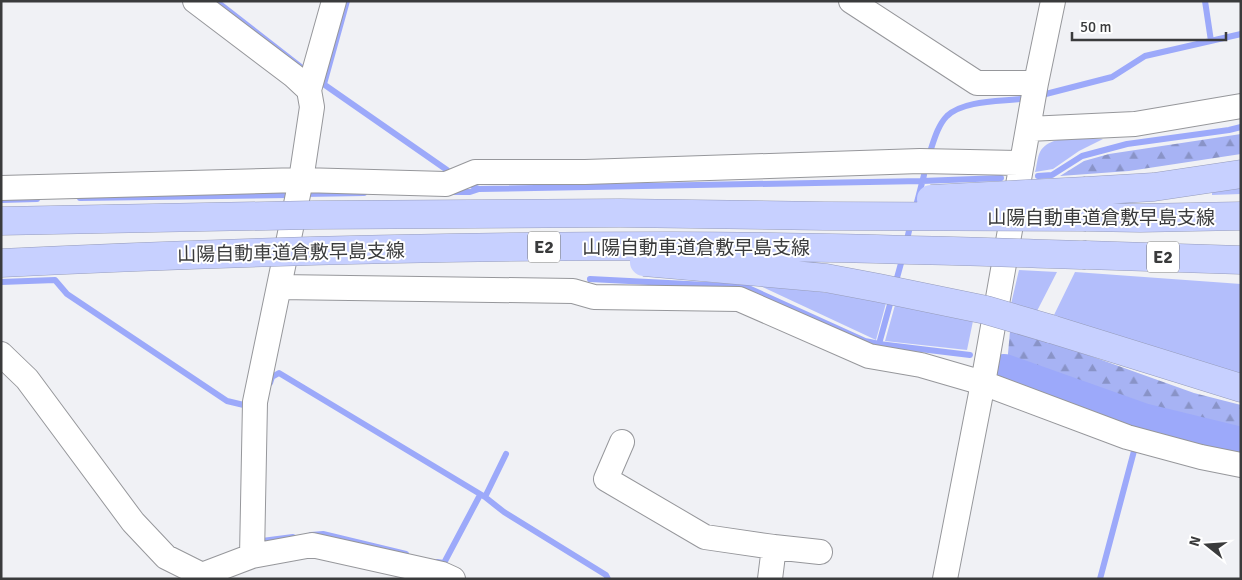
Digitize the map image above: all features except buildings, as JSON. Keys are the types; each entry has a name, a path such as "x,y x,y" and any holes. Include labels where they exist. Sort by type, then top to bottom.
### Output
{"highway":[{"path":"1086,204 1154,187 1241,174"},
{"name":"山陽自動車道倉敷早島支線","path":"1,221 313,215 620,213 1086,204 1140,218 1241,216"},
{"path":"563,246 648,263 834,280 967,306 1051,329 1241,388"},
{"name":"山陽自動車道倉敷早島支線","path":"1,263 302,250 563,246 826,248 1241,260"}],"street":[{"path":"195,1 294,76 309,90"},
{"path":"252,556 255,402 301,180 312,107 309,90 334,1"},
{"path":"851,1 977,83 1036,83"},
{"path":"945,579 983,383 1036,83 1053,1"},
{"path":"1030,117 1134,124 1241,106"},
{"path":"1,188 301,180 380,184 446,184 474,172 585,172 911,162 1022,163"},
{"path":"280,287 573,291 594,297 740,299 869,356 920,365 983,383 1127,437 1201,457 1241,465"},
{"path":"1,354 27,379 133,522 166,557 202,575 252,556 312,545 442,574 453,579"},
{"path":"622,442 606,479 705,537 820,552"},
{"path":"770,579 774,547"}],"shaded area":[{"path":"1068,138 1103,139 1079,151 1053,169 1035,172 1040,152 1052,142"},
{"path":"1241,183 1241,194 1212,195 1212,187"},
{"path":"1019,270 1057,272 1037,311 1011,304"},
{"path":"1075,272 1241,284 1241,375 1116,337 1054,315"},
{"path":"756,284 830,293 886,303 876,340"},
{"path":"895,305 973,321 967,350 885,341"}],"green space":[{"path":"1241,134 1241,154 1129,171 1060,176 1084,161 1109,154"},
{"path":"1010,331 1071,349 1194,393 1241,405 1241,435 1133,407 1060,380 1007,365"}],"waterway":[{"path":"216,1 301,67"},
{"path":"324,84 347,1"},
{"path":"1205,1 1211,41"},
{"path":"1038,96 1112,77 1145,56 1241,34"},
{"path":"322,83 447,170"},
{"path":"930,152 941,124 947,116 955,111 974,104 1028,98"},
{"path":"1038,176 1052,175 1082,156 1127,144 1241,127"},
{"path":"915,210 924,175"},
{"path":"474,187 479,189 1001,178"},
{"path":"449,192 470,192 479,189"},
{"path":"303,194 364,193"},
{"path":"80,198 288,195"},
{"path":"1,200 37,199"},
{"path":"906,244 911,222"},
{"path":"895,285 903,256"},
{"path":"590,279 746,287 865,341 970,355"},
{"path":"1,282 55,280 67,294 227,401 248,406"},
{"path":"879,344 892,297"},
{"path":"270,383 272,377 279,373 485,497 506,454"},
{"path":"1004,373 1142,422 1241,446"},
{"path":"1140,428 1142,422"},
{"path":"1100,579 1134,451"},
{"path":"437,562 444,563 480,495"},
{"path":"485,497 504,512 606,575 608,579"},
{"path":"311,535 323,534 406,554"},
{"path":"262,541 293,537"}]}
